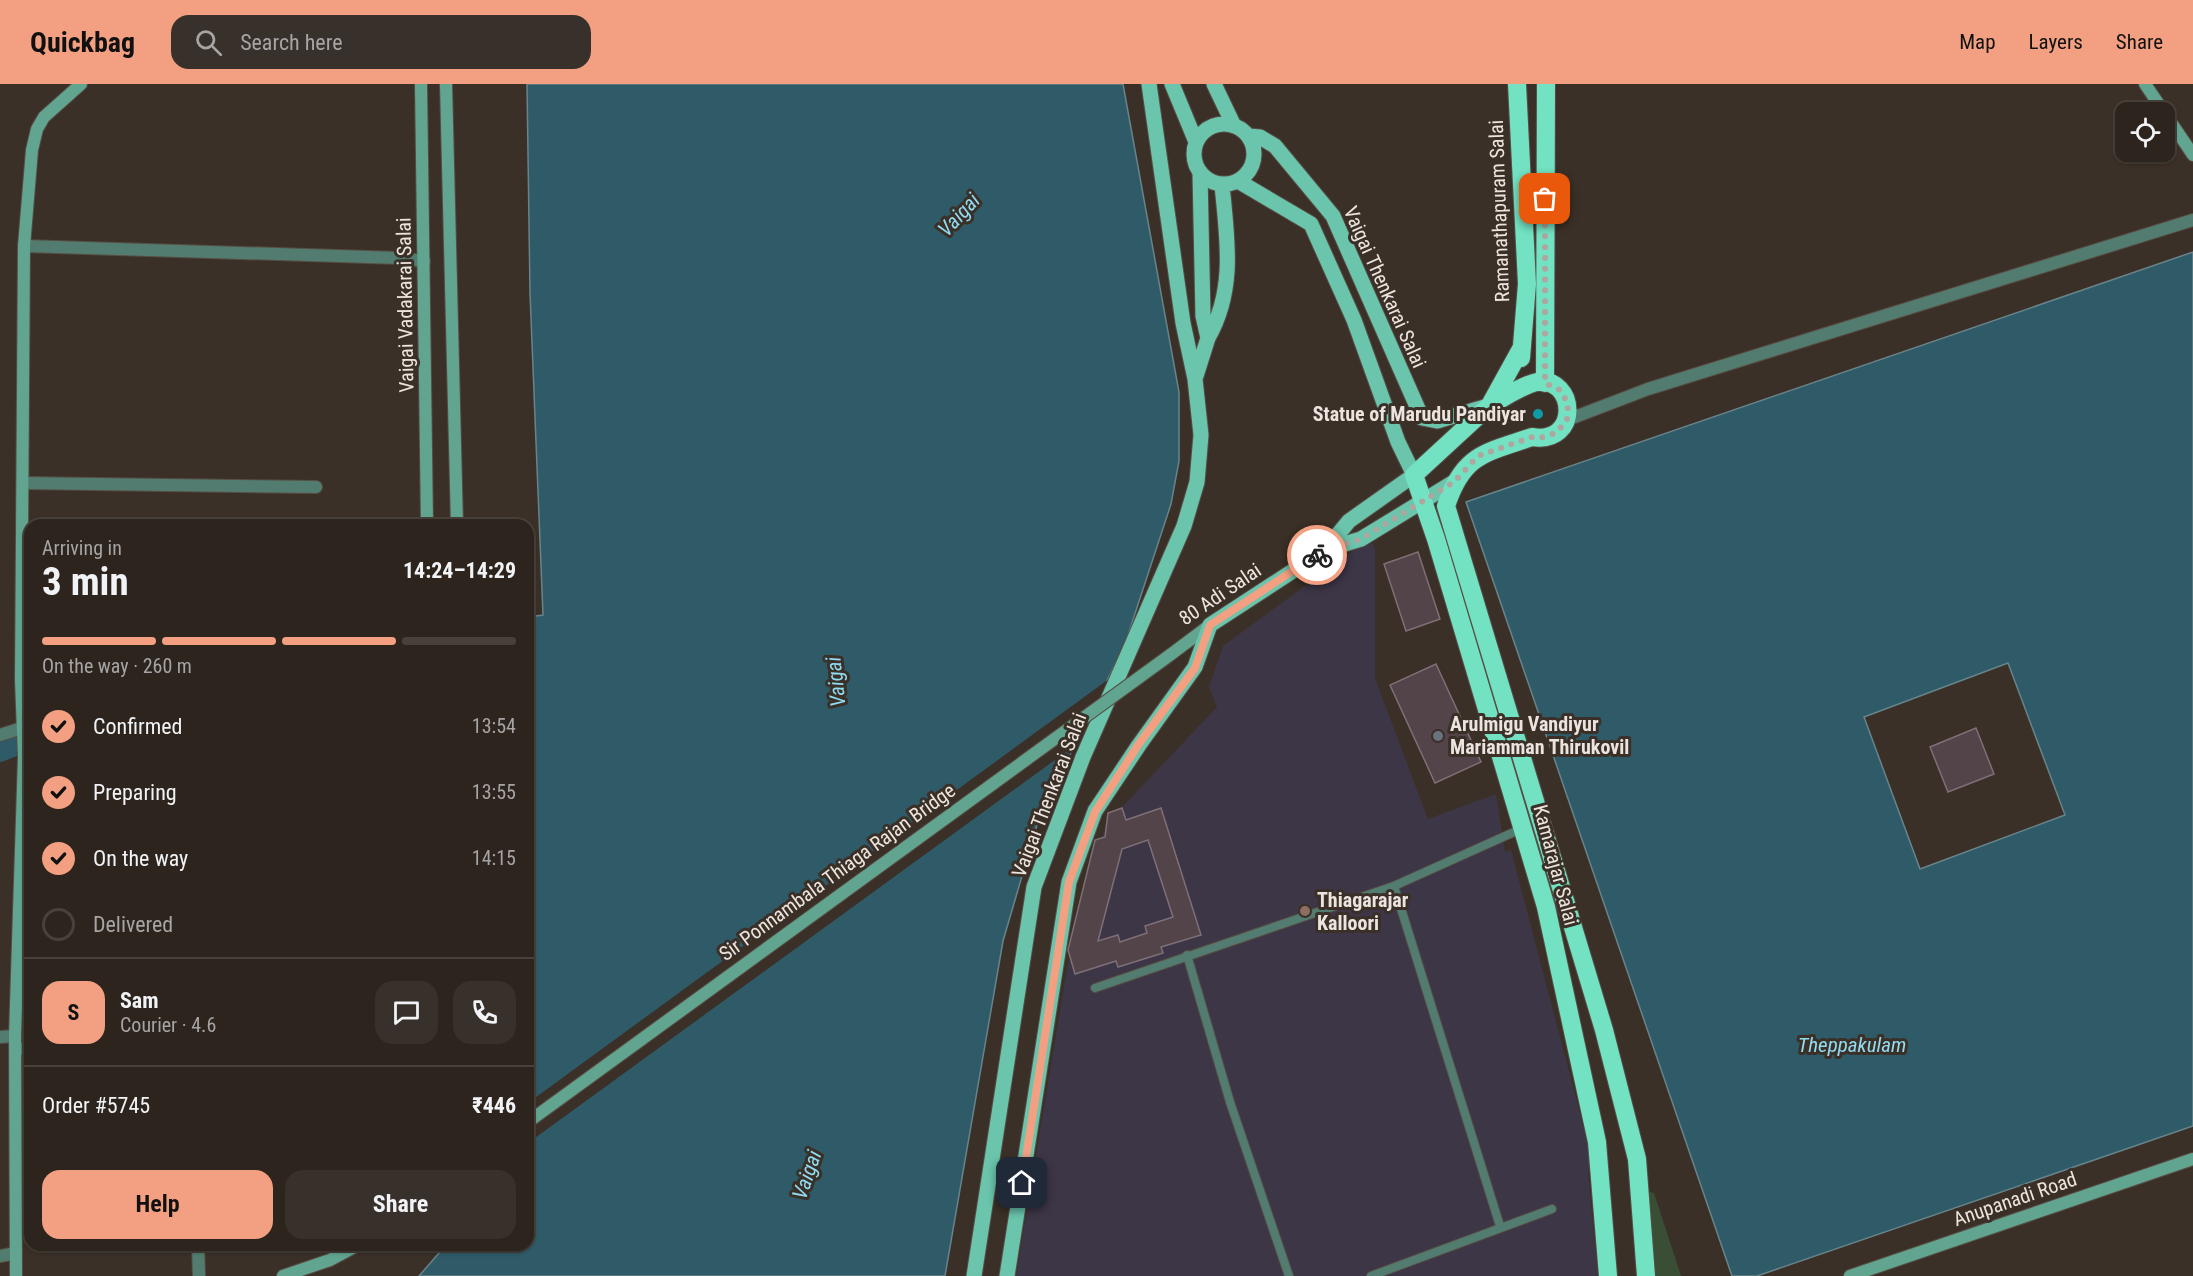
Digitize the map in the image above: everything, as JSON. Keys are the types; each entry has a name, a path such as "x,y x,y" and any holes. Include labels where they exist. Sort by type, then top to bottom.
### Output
{"highway":[{"name":"Ramanathapuram Salai","path":"1414,476 1490,405 1522,347 1527,284 1517,84"},
{"path":"1545,383 1546,84"},
{"path":"1520,390 1522,347"},
{"path":"1454,482 1478,456 1532,437 1540,438 1556,433 1567,420 1568,404 1565,396 1553,385 1545,383 1536,382 1490,405"},
{"name":"Kamarajar Salai","path":"1414,476 1424,500 1546,907 1597,1142 1608,1276"},
{"name":"Kamarajar Salai","path":"1454,482 1446,506 1604,1030 1637,1159 1646,1276"}],"main road":[{"name":"Vaigai Thenkarai Salai","path":"974,1276 1034,887 1083,757 1184,526 1197,482 1201,435 1195,379 1183,322 1149,84"},
{"path":"1172,84 1196,142 1194,158 1200,173 1214,183 1222,184 1238,181 1250,169 1253,161 1252,144 1248,136 1234,126 1214,84"},
{"path":"1196,142 1208,129 1216,125 1234,126"},
{"name":"Vaigai Thenkarai Salai","path":"1248,136 1260,137 1275,146 1333,216 1422,418 1437,421 1490,405"},
{"name":"Vaigai Thenkarai Salai","path":"1195,379 1208,338 1203,316 1200,173"},
{"path":"1238,181 1311,224 1354,320 1398,442 1414,476"},
{"path":"1208,338 1220,317 1229,277 1222,184"},
{"name":"80 Adi Salai","path":"1325,550 1349,521 1414,476"},
{"name":"80 Adi Salai","path":"1210,625 1325,550 1361,539 1454,482"},
{"path":"1007,1276 1069,882 1095,812 1138,745 1195,668 1210,625"}],"street":[{"path":"24,742 22,728 24,246 32,150 37,129 44,117 81,84"},
{"name":"Vaigai Vadakarai Salai","path":"421,84 427,519"},
{"path":"446,84 457,519"},
{"path":"2145,84 2193,155"},
{"path":"1567,420 1660,386 2193,220"},
{"path":"24,246 399,258 424,261"},
{"path":"23,483 316,487"},
{"name":"80 Adi Salai","path":"1170,655 1210,625"},
{"name":"Sir Ponnambala Thiaga Rajan Bridge","path":"534,1118 1170,655"},
{"path":"0,735 22,728"},
{"path":"16,1276 16,1042 24,813"},
{"path":"0,1037 24,1045"},
{"name":"Anupanadi Road","path":"1850,1276 2193,1159"},
{"path":"198,1251 199,1276"},
{"path":"283,1276 330,1260 347,1251"},
{"path":"0,1256 16,1253"}],"lane":[{"path":"1095,988 1394,886 1523,828 1542,822"},
{"path":"1394,886 1500,1226"},
{"path":"1187,956 1230,1102 1289,1276"},
{"path":"1371,1276 1500,1226 1552,1209"}],"shaded area":[{"name":"Thiagarajar Kalloori","path":"1371,542 1375,549 1375,678 1428,819 1496,794 1505,852 1511,850 1592,1159 1588,1173 1598,1276 1016,1276 1067,969 1106,824 1217,707 1209,687 1223,646 1358,547"}],"green space":[{"path":"1647,1193 1654,1193 1681,1276 1650,1276"}],"water":[{"name":"Vaigai","path":"527,84 1123,84 1179,392 1179,461 1171,504 1125,644 1039,818 1003,941 945,1276 419,1276 441,1251 534,1251 534,616 543,615 530,293"},
{"name":"Theppakulam","path":"2193,252 2193,1126 1757,1276 1732,1276 1466,502","holes":["2008,663 2065,815 1920,869 1864,717"]}],"pier":[{"path":"1113,676 1081,741 534,1139 534,1099"}],"building":[{"path":"1418,552 1440,619 1406,631 1384,564"},
{"path":"1436,664 1481,762 1435,783 1390,685"},
{"path":"1976,728 1994,774 1948,792 1930,747"},
{"path":"1122,808 1126,820 1161,808 1201,935 1161,947 1163,953 1118,967 1116,961 1075,974 1068,950 1095,840 1105,837 1108,813","holes":["1148,840 1173,917 1145,926 1147,933 1120,942 1118,935 1098,941 1122,849"]}],"waterway":[{"path":"0,752 24,742"}],"way so far":[{"path":"1317,555 1325,550 1361,539 1454,482 1478,456 1532,437 1548,437 1562,428 1567,420 1568,412 1565,396 1553,385 1545,383 1545,199"}],"place":[{"name":"Statue of Marudu Pandiyar","path":"1538,414"},
{"name":"Arulmigu Vandiyur Mariamman Thirukovil","path":"1438,736"},
{"name":"Thiagarajar Kalloori","path":"1305,911"}],"route":[{"path":"1022,1183 1069,882 1095,812 1138,745 1195,668 1210,625 1317,555"}]}
